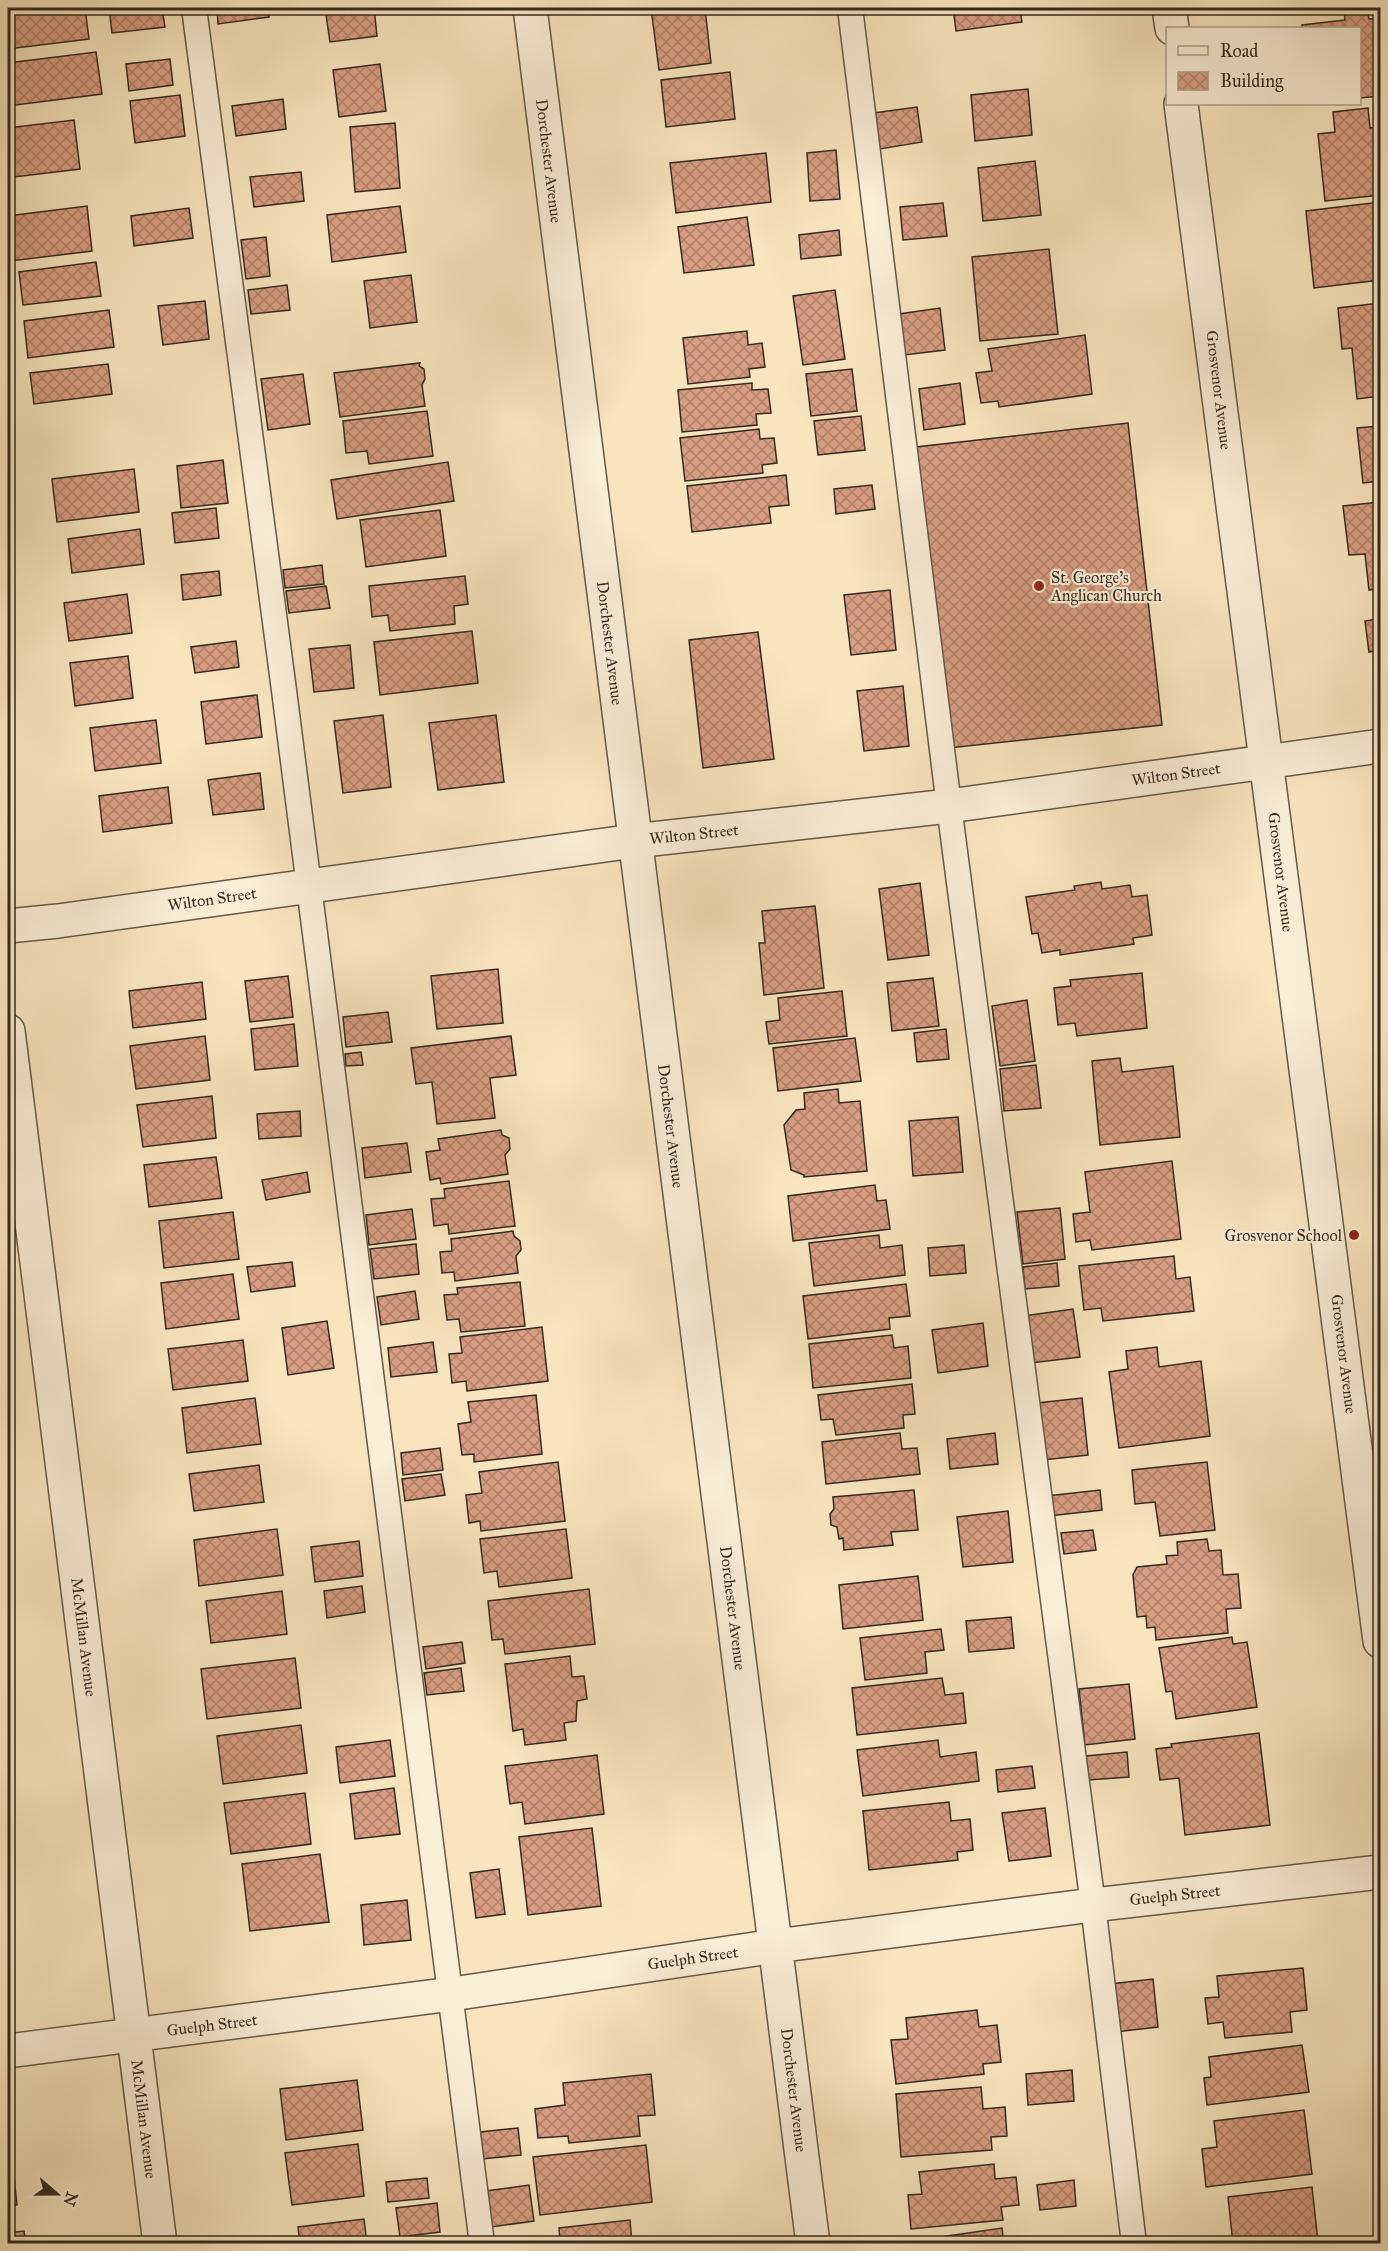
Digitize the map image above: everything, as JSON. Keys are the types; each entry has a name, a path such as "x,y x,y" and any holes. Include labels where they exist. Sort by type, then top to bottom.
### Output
{"street":[{"name":"Dorchester Avenue","path":"530,8 813,2244"},
{"path":"1169,8 1172,27"},
{"name":"Grosvenor Avenue","path":"1181,105 1380,1641"},
{"name":"Wilton Street","path":"8,926 634,841 949,806 1380,746"},
{"name":"McMillan Avenue","path":"8,1031 160,2244"},
{"name":"Guelph Street","path":"8,2051 134,2033 206,2026 452,1994 776,1946 1093,1905 1380,1872"}],"lane":[{"path":"194,8 310,885 482,2244"},
{"path":"850,8 949,806 1093,1905 1134,2244"}],"building":[{"path":"8,8 85,8 89,39 8,49"},
{"path":"109,8 162,8 165,27 112,33"},
{"path":"217,8 268,8 269,17 218,24"},
{"path":"325,8 374,8 377,36 330,42"},
{"path":"651,8 705,8 711,63 659,70"},
{"path":"953,8 1024,8 1024,10 1021,16 1022,22 956,31"},
{"path":"1367,9 1369,19 1380,18 1380,96 1361,98 1361,27 1302,27 1302,25 1345,20 1344,12"},
{"path":"96,52 102,94 8,106 8,63"},
{"path":"170,59 173,85 129,91 126,64"},
{"path":"380,64 386,111 339,117 333,70"},
{"path":"730,72 735,119 666,127 661,80"},
{"path":"1028,89 1032,135 975,141 971,95"},
{"path":"180,95 185,136 135,143 130,101"},
{"path":"283,99 286,129 236,136 232,106"},
{"path":"917,107 922,142 880,149 874,113"},
{"path":"1368,108 1370,128 1378,127 1380,195 1325,201 1318,134 1335,132 1333,112"},
{"path":"74,120 80,169 14,177 8,128"},
{"path":"395,123 400,188 355,192 350,127"},
{"path":"836,150 840,199 810,201 807,153"},
{"path":"766,153 771,202 676,213 670,163"},
{"path":"1035,161 1041,215 983,221 978,168"},
{"path":"301,172 304,201 254,207 250,177"},
{"path":"1380,202 1380,280 1314,288 1306,211"},
{"path":"943,203 947,236 903,240 900,207"},
{"path":"87,206 92,251 11,261 8,216"},
{"path":"400,206 406,252 332,262 327,215"},
{"path":"189,208 193,238 134,246 131,216"},
{"path":"747,217 754,265 684,273 678,227"},
{"path":"839,230 841,255 801,259 799,235"},
{"path":"266,237 270,276 246,279 241,240"},
{"path":"1049,249 1058,334 980,341 972,257"},
{"path":"96,262 101,296 23,305 19,272"},
{"path":"411,275 417,322 370,328 364,281"},
{"path":"287,285 290,310 251,314 248,290"},
{"path":"835,290 845,359 803,365 793,296"},
{"path":"205,301 209,339 163,345 158,306"},
{"path":"1380,303 1380,396 1357,399 1352,348 1342,349 1338,308"},
{"path":"940,308 945,350 904,355 899,314"},
{"path":"109,310 114,347 28,358 24,321"},
{"path":"747,331 748,345 762,343 765,367 749,369 750,377 688,384 683,338"},
{"path":"1085,335 1092,394 999,407 998,401 981,403 976,373 992,371 988,349"},
{"path":"420,363 419,366 424,369 425,379 422,385 425,406 340,417 334,373"},
{"path":"108,364 112,394 34,404 30,373"},
{"path":"852,369 857,411 811,416 806,374"},
{"path":"303,374 310,424 268,430 261,379"},
{"path":"752,383 752,390 768,389 771,413 756,414 757,425 682,432 678,390"},
{"path":"960,383 965,424 924,430 919,389"},
{"path":"427,411 433,456 369,464 367,451 346,453 343,421"},
{"path":"861,416 865,450 818,455 814,421"},
{"name":"St. George's Anglican Church","path":"1128,423 1162,725 949,748 916,447"},
{"path":"1380,426 1380,481 1363,483 1357,428"},
{"path":"759,429 760,439 774,438 777,463 762,465 763,473 685,481 680,438"},
{"path":"223,460 228,503 181,508 177,466"},
{"path":"448,462 454,501 337,519 331,480"},
{"path":"134,469 139,512 57,522 52,479"},
{"path":"786,475 789,505 769,507 771,523 692,532 687,486"},
{"path":"872,485 875,509 836,514 834,489"},
{"path":"1380,502 1380,588 1369,590 1365,554 1349,555 1343,506"},
{"path":"216,508 219,538 175,543 172,513"},
{"path":"440,510 446,556 366,567 360,520"},
{"path":"140,529 144,564 72,573 68,539"},
{"path":"322,565 324,584 285,588 283,570"},
{"path":"219,571 221,595 183,600 181,575"},
{"path":"465,576 468,604 454,606 455,624 390,631 388,615 372,617 369,586"},
{"path":"326,586 330,608 289,613 286,591"},
{"path":"890,590 896,650 851,655 844,595"},
{"path":"127,594 132,633 69,641 64,603"},
{"path":"1380,605 1380,667 1379,650 1369,652 1365,621 1377,619 1375,606"},
{"path":"472,631 478,683 380,695 374,642"},
{"path":"758,632 774,759 703,768 689,640"},
{"path":"236,641 239,667 195,673 191,647"},
{"path":"350,645 354,688 314,692 309,649"},
{"path":"128,656 133,698 75,706 70,663"},
{"path":"903,686 909,746 864,751 857,691"},
{"path":"257,695 262,737 206,744 201,702"},
{"path":"383,715 391,787 343,793 334,721"},
{"path":"496,715 504,782 438,790 429,723"},
{"path":"156,720 161,763 95,771 90,728"},
{"path":"260,773 264,809 213,815 208,780"},
{"path":"168,787 172,823 103,832 99,796"},
{"path":"1101,882 1102,889 1130,885 1132,897 1147,895 1152,935 1133,938 1134,944 1060,955 1060,950 1042,953 1038,933 1032,934 1026,897 1075,890 1074,886"},
{"path":"920,883 929,955 888,960 879,889"},
{"path":"815,906 824,988 764,995 759,943 765,943 762,911"},
{"path":"498,969 503,1023 437,1029 431,976"},
{"path":"1142,973 1147,1028 1077,1036 1075,1023 1058,1025 1054,988 1071,986 1070,980"},
{"path":"288,976 293,1017 250,1022 245,981"},
{"path":"933,978 939,1026 892,1031 887,983"},
{"path":"202,982 206,1019 133,1028 129,991"},
{"path":"842,991 847,1036 769,1044 766,1022 780,1020 778,998"},
{"path":"1027,1000 1035,1061 1000,1066 992,1006"},
{"path":"388,1012 392,1042 346,1047 343,1017"},
{"path":"294,1024 298,1066 255,1070 251,1029"},
{"path":"946,1029 949,1059 917,1062 914,1033"},
{"path":"205,1036 210,1080 136,1089 130,1046"},
{"path":"511,1036 516,1075 490,1078 495,1118 437,1124 432,1082 416,1084 411,1048"},
{"path":"855,1038 861,1081 778,1091 773,1048"},
{"path":"361,1052 363,1065 346,1066 345,1054"},
{"path":"1120,1058 1122,1072 1173,1066 1180,1137 1100,1145 1092,1061"},
{"path":"1036,1065 1041,1108 1004,1111 1000,1069"},
{"path":"838,1089 839,1103 860,1101 867,1171 804,1177 791,1170 784,1125 796,1110 805,1109 804,1093"},
{"path":"212,1096 216,1138 143,1147 137,1105"},
{"path":"300,1111 301,1136 259,1139 257,1114"},
{"path":"958,1117 963,1172 913,1176 909,1121"},
{"path":"501,1130 502,1135 509,1138 510,1149 505,1155 508,1174 441,1184 440,1178 430,1180 426,1152 440,1150 438,1139"},
{"path":"407,1143 411,1172 365,1178 362,1148"},
{"path":"216,1157 222,1198 149,1207 144,1165"},
{"path":"1172,1161 1181,1239 1092,1250 1090,1240 1076,1242 1073,1214 1090,1212 1085,1172"},
{"path":"307,1172 310,1192 266,1200 262,1180"},
{"path":"509,1181 515,1226 449,1234 448,1224 434,1226 431,1199 445,1198 444,1189"},
{"path":"875,1185 877,1201 886,1200 890,1229 793,1241 788,1196"},
{"path":"1060,1208 1065,1259 1023,1264 1017,1212"},
{"path":"412,1209 416,1239 369,1245 366,1215"},
{"path":"233,1212 239,1259 164,1268 159,1221"},
{"path":"513,1231 514,1236 520,1241 521,1250 516,1256 518,1273 455,1281 454,1272 442,1273 440,1252 452,1251 451,1239"},
{"path":"879,1235 880,1248 902,1245 905,1275 814,1286 809,1243"},
{"path":"416,1244 419,1274 374,1279 370,1249"},
{"path":"964,1245 966,1273 930,1276 928,1248"},
{"path":"1174,1256 1176,1279 1190,1277 1194,1311 1103,1321 1101,1308 1084,1310 1079,1266"},
{"path":"292,1262 295,1286 251,1292 247,1267"},
{"path":"1057,1263 1059,1286 1025,1289 1023,1267"},
{"path":"233,1274 239,1319 166,1329 161,1283"},
{"path":"520,1282 525,1326 461,1332 459,1319 447,1320 444,1295 458,1294 457,1288"},
{"path":"906,1284 910,1316 889,1318 890,1329 808,1339 803,1296"},
{"path":"415,1291 419,1319 381,1325 377,1297"},
{"path":"1073,1309 1080,1357 1031,1363 1024,1316"},
{"path":"327,1321 334,1368 288,1375 282,1328"},
{"path":"983,1323 988,1366 938,1373 932,1330"},
{"path":"542,1327 548,1381 467,1391 466,1381 452,1383 449,1354 462,1353 460,1337"},
{"path":"892,1335 894,1348 908,1346 911,1378 813,1388 809,1344"},
{"path":"243,1340 248,1381 173,1390 168,1349"},
{"path":"433,1342 437,1372 391,1377 388,1348"},
{"path":"1157,1347 1159,1367 1201,1361 1210,1436 1119,1448 1109,1372 1128,1369 1126,1351"},
{"path":"912,1384 915,1414 903,1415 904,1428 836,1435 833,1419 821,1420 818,1395"},
{"path":"536,1395 542,1454 474,1462 474,1454 462,1455 458,1424 471,1422 468,1402"},
{"path":"255,1398 261,1444 187,1453 182,1408"},
{"path":"1082,1398 1088,1455 1043,1460 1037,1403"},
{"path":"900,1433 902,1449 917,1448 920,1474 826,1484 822,1442"},
{"path":"995,1433 998,1464 950,1469 947,1439"},
{"path":"440,1448 443,1470 403,1475 401,1453"},
{"path":"558,1462 565,1521 481,1531 480,1521 469,1523 466,1495 482,1493 479,1472"},
{"path":"1207,1462 1215,1530 1160,1536 1155,1502 1135,1504 1132,1470"},
{"path":"259,1465 264,1502 194,1511 189,1474"},
{"path":"441,1474 445,1495 405,1501 402,1479"},
{"path":"914,1490 918,1530 891,1532 893,1545 844,1550 843,1538 839,1539 837,1527 831,1525 830,1514 834,1509 833,1497"},
{"path":"1100,1490 1102,1510 1049,1516 1047,1496"},
{"path":"1008,1511 1013,1562 963,1567 957,1517"},
{"path":"277,1529 283,1575 199,1586 194,1540"},
{"path":"566,1529 572,1578 499,1587 497,1571 484,1573 480,1539"},
{"path":"1093,1530 1096,1550 1064,1554 1061,1533"},
{"path":"1207,1539 1209,1551 1221,1550 1223,1575 1238,1574 1241,1608 1226,1609 1228,1633 1156,1640 1155,1627 1147,1628 1146,1616 1137,1617 1133,1575 1137,1567 1167,1564 1166,1556 1178,1555 1177,1542"},
{"path":"359,1541 363,1576 315,1582 311,1547"},
{"path":"918,1576 923,1620 843,1629 839,1585"},
{"path":"362,1586 365,1612 327,1618 324,1591"},
{"path":"589,1589 595,1644 505,1654 503,1639 492,1640 488,1601"},
{"path":"282,1591 287,1634 211,1643 206,1601"},
{"path":"1011,1617 1014,1648 969,1652 966,1621"},
{"path":"941,1629 944,1650 925,1652 927,1673 865,1680 860,1638"},
{"path":"1232,1637 1233,1644 1247,1642 1257,1707 1176,1719 1172,1691 1166,1692 1159,1648"},
{"path":"462,1642 465,1663 426,1669 423,1647"},
{"path":"570,1656 572,1677 584,1676 587,1699 577,1701 576,1721 564,1723 566,1740 525,1745 523,1729 513,1731 505,1664"},
{"path":"295,1658 301,1708 207,1719 201,1669"},
{"path":"461,1668 464,1691 427,1695 424,1673"},
{"path":"942,1678 945,1695 963,1693 966,1723 857,1735 852,1688"},
{"path":"1129,1684 1135,1739 1085,1745 1079,1689"},
{"path":"301,1725 307,1773 223,1784 217,1736"},
{"path":"1259,1733 1270,1825 1185,1835 1179,1778 1160,1780 1156,1749 1172,1747 1171,1744"},
{"path":"390,1740 395,1776 340,1783 336,1747"},
{"path":"938,1740 940,1757 976,1752 979,1781 863,1796 857,1750"},
{"path":"1127,1752 1129,1777 1088,1780 1086,1756"},
{"path":"597,1755 604,1814 525,1824 522,1802 510,1804 505,1766"},
{"path":"1032,1766 1035,1788 998,1792 996,1770"},
{"path":"394,1788 400,1834 355,1839 350,1794"},
{"path":"305,1793 311,1844 231,1854 224,1803"},
{"path":"949,1802 951,1821 970,1819 973,1850 957,1852 958,1860 869,1870 863,1811"},
{"path":"1045,1808 1051,1856 1009,1861 1002,1813"},
{"path":"592,1828 601,1906 528,1915 519,1837"},
{"path":"320,1854 329,1922 250,1931 242,1864"},
{"path":"499,1869 505,1914 476,1918 470,1873"},
{"path":"407,1900 411,1940 364,1945 361,1905"},
{"path":"1303,1968 1307,2010 1290,2012 1292,2032 1225,2038 1223,2022 1208,2024 1205,1998 1219,1997 1217,1976"},
{"path":"1153,1979 1158,2027 1115,2032 1110,1984"},
{"path":"977,2010 979,2027 997,2025 1001,2062 983,2064 984,2074 896,2084 891,2040 908,2039 906,2018"},
{"path":"1302,2045 1309,2092 1207,2105 1204,2078 1211,2077 1209,2057"},
{"path":"1072,2070 1074,2101 1028,2105 1026,2074"},
{"path":"651,2074 655,2115 638,2116 640,2136 569,2143 568,2136 538,2138 535,2109 565,2105 563,2083"},
{"path":"357,2080 363,2130 286,2140 280,2089"},
{"path":"981,2087 983,2109 1005,2107 1007,2136 991,2137 992,2150 901,2157 896,2094"},
{"path":"1304,2110 1312,2174 1206,2187 1202,2149 1217,2147 1214,2121"},
{"path":"518,2128 521,2155 482,2159 480,2132"},
{"path":"358,2144 364,2196 292,2205 285,2153"},
{"path":"646,2145 652,2202 540,2215 533,2157"},
{"path":"8,2149 11,2149 17,2205 8,2207"},
{"path":"994,2164 995,2179 1016,2177 1019,2205 1001,2207 1003,2220 911,2229 908,2195 922,2194 919,2172"},
{"path":"427,2178 429,2198 388,2202 386,2182"},
{"path":"1074,2180 1076,2206 1040,2210 1037,2185"},
{"path":"529,2185 534,2221 491,2227 486,2191"},
{"path":"1312,2187 1318,2242 1233,2244 1228,2197"},
{"path":"437,2203 440,2232 400,2237 396,2208"},
{"path":"364,2219 367,2244 300,2244 298,2227"},
{"path":"630,2220 632,2244 539,2244 560,2241 559,2228"},
{"path":"1002,2228 1004,2244 935,2244 934,2238"},
{"path":"24,2231 26,2244 8,2244 8,2233"},
{"path":"1092,2238 1093,2244 1047,2244 1047,2242"}],"place":[{"name":"St. George's Anglican Church","path":"1039,586"},
{"name":"Grosvenor School","path":"1354,1235"}]}
